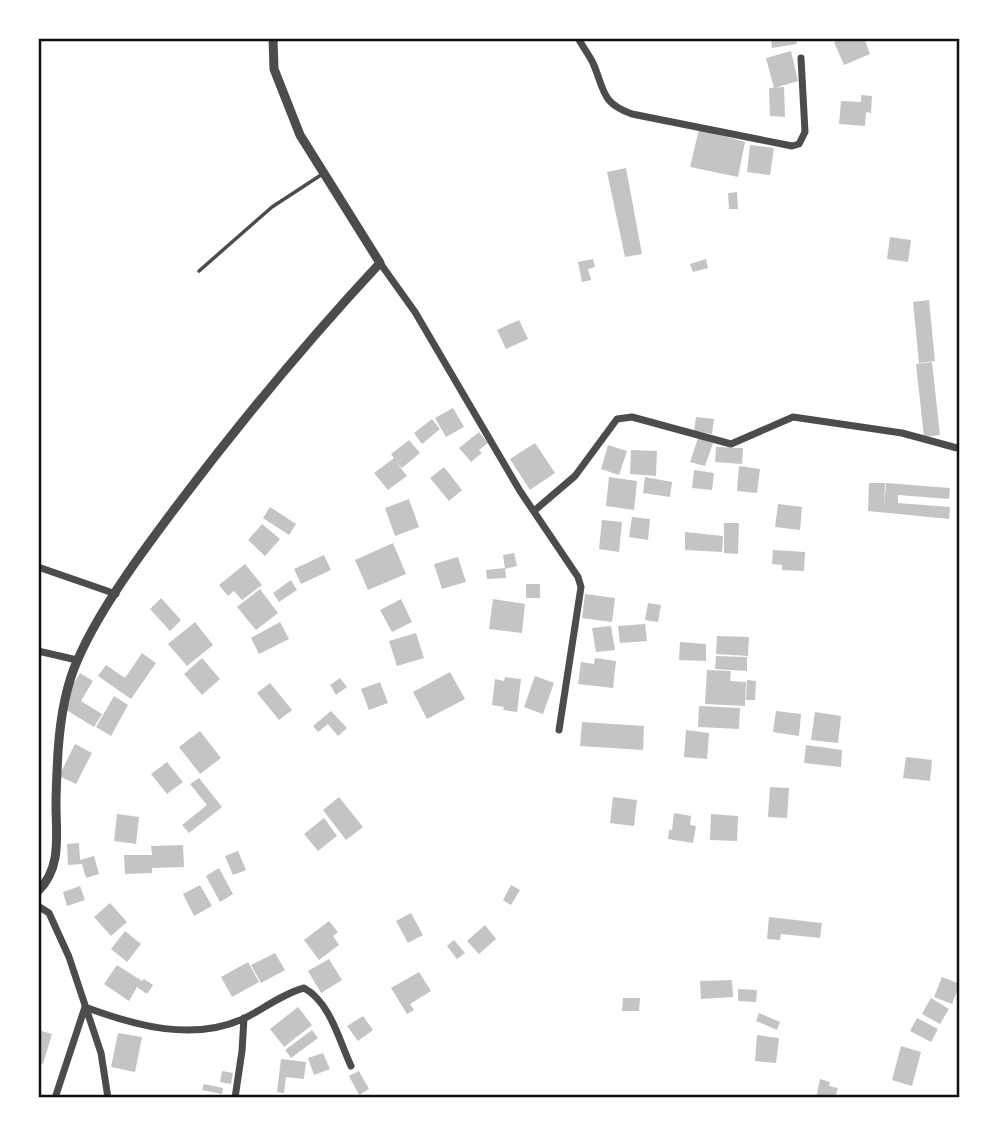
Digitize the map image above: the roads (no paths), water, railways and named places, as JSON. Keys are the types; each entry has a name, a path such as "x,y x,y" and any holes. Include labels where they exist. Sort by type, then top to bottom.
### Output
{"street":[{"path":"273,38 274,69 300,135 380,262 415,312 520,491 578,577 581,587 559,730"},
{"path":"578,38 592,62 608,102 617,109 779,145 799,144 805,132 801,58"},
{"path":"38,891 54,867 58,844 58,750 66,696 77,660 151,540 229,438 330,317 380,262"},
{"path":"534,511 575,476 617,419 632,417 731,444 793,417 902,433 957,448"},
{"path":"38,567 116,594"},
{"path":"38,651 77,660"},
{"path":"38,906 49,914 55,925 86,1007 101,1053 108,1097"},
{"path":"86,1007 127,1022 166,1029 209,1030 244,1018 293,991 304,988 314,993 324,1005 351,1066"},
{"path":"55,1097 86,1007"},
{"path":"235,1097 244,1018"}],"lane":[{"path":"199,271 272,207 324,173"}]}
